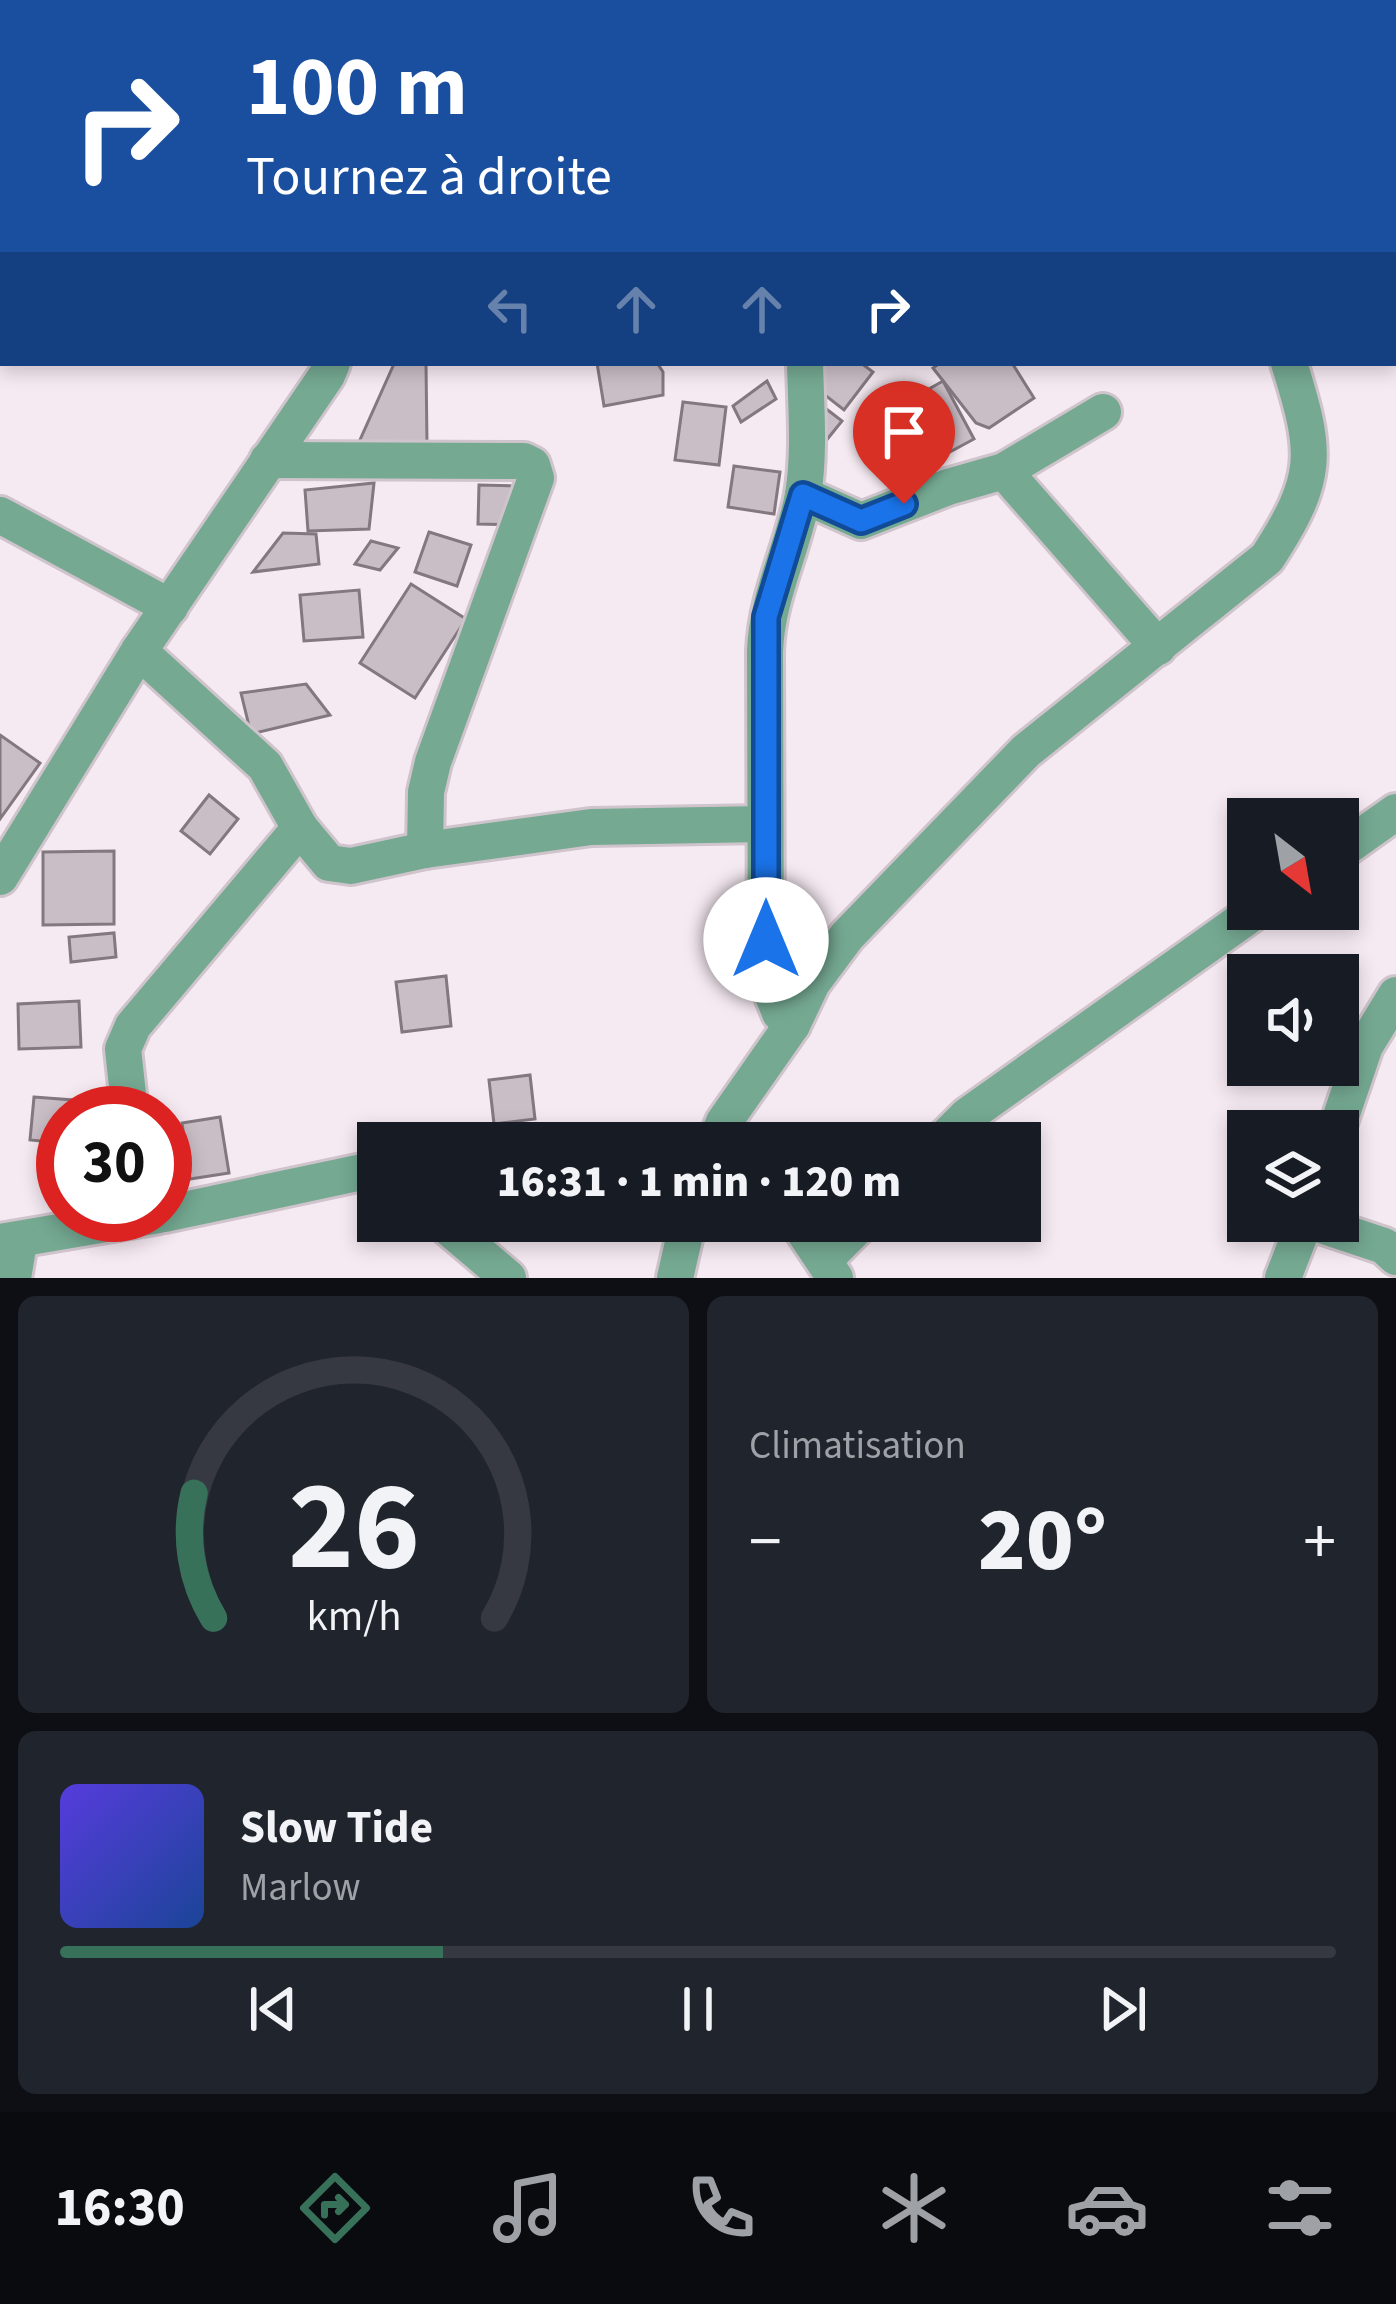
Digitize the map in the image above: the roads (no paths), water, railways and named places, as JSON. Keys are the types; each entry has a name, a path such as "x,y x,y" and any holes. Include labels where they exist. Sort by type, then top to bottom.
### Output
{"street":[{"path":"0,877 139,651 331,366"},
{"path":"792,1025 780,1013 766,979 766,617 803,495 808,446 805,366"},
{"path":"734,1122 812,982 847,936 1027,752 1267,558 1295,515 1306,484 1310,432 1290,366"},
{"path":"803,495 861,521 1004,471 1103,412"},
{"path":"268,460 524,461 532,465 536,478 433,762 426,792 424,850"},
{"path":"1004,471 1158,647"},
{"path":"0,515 170,607"},
{"path":"139,651 265,766 300,828 329,863 351,866 424,850 591,827 765,824"},
{"path":"1359,838 1396,812"},
{"path":"127,1086 123,1049 134,1027 300,828"},
{"path":"961,1122 1228,930"},
{"path":"1343,1110 1365,1046 1396,995"},
{"path":"192,1207 357,1173"},
{"path":"1359,1238 1384,1246 1396,1256"},
{"path":"11,1254 55,1242"},
{"path":"466,1242 508,1278"},
{"path":"675,1278 683,1242"},
{"path":"811,1242 830,1269 849,1242"},
{"path":"1283,1278 1298,1242"}]}
